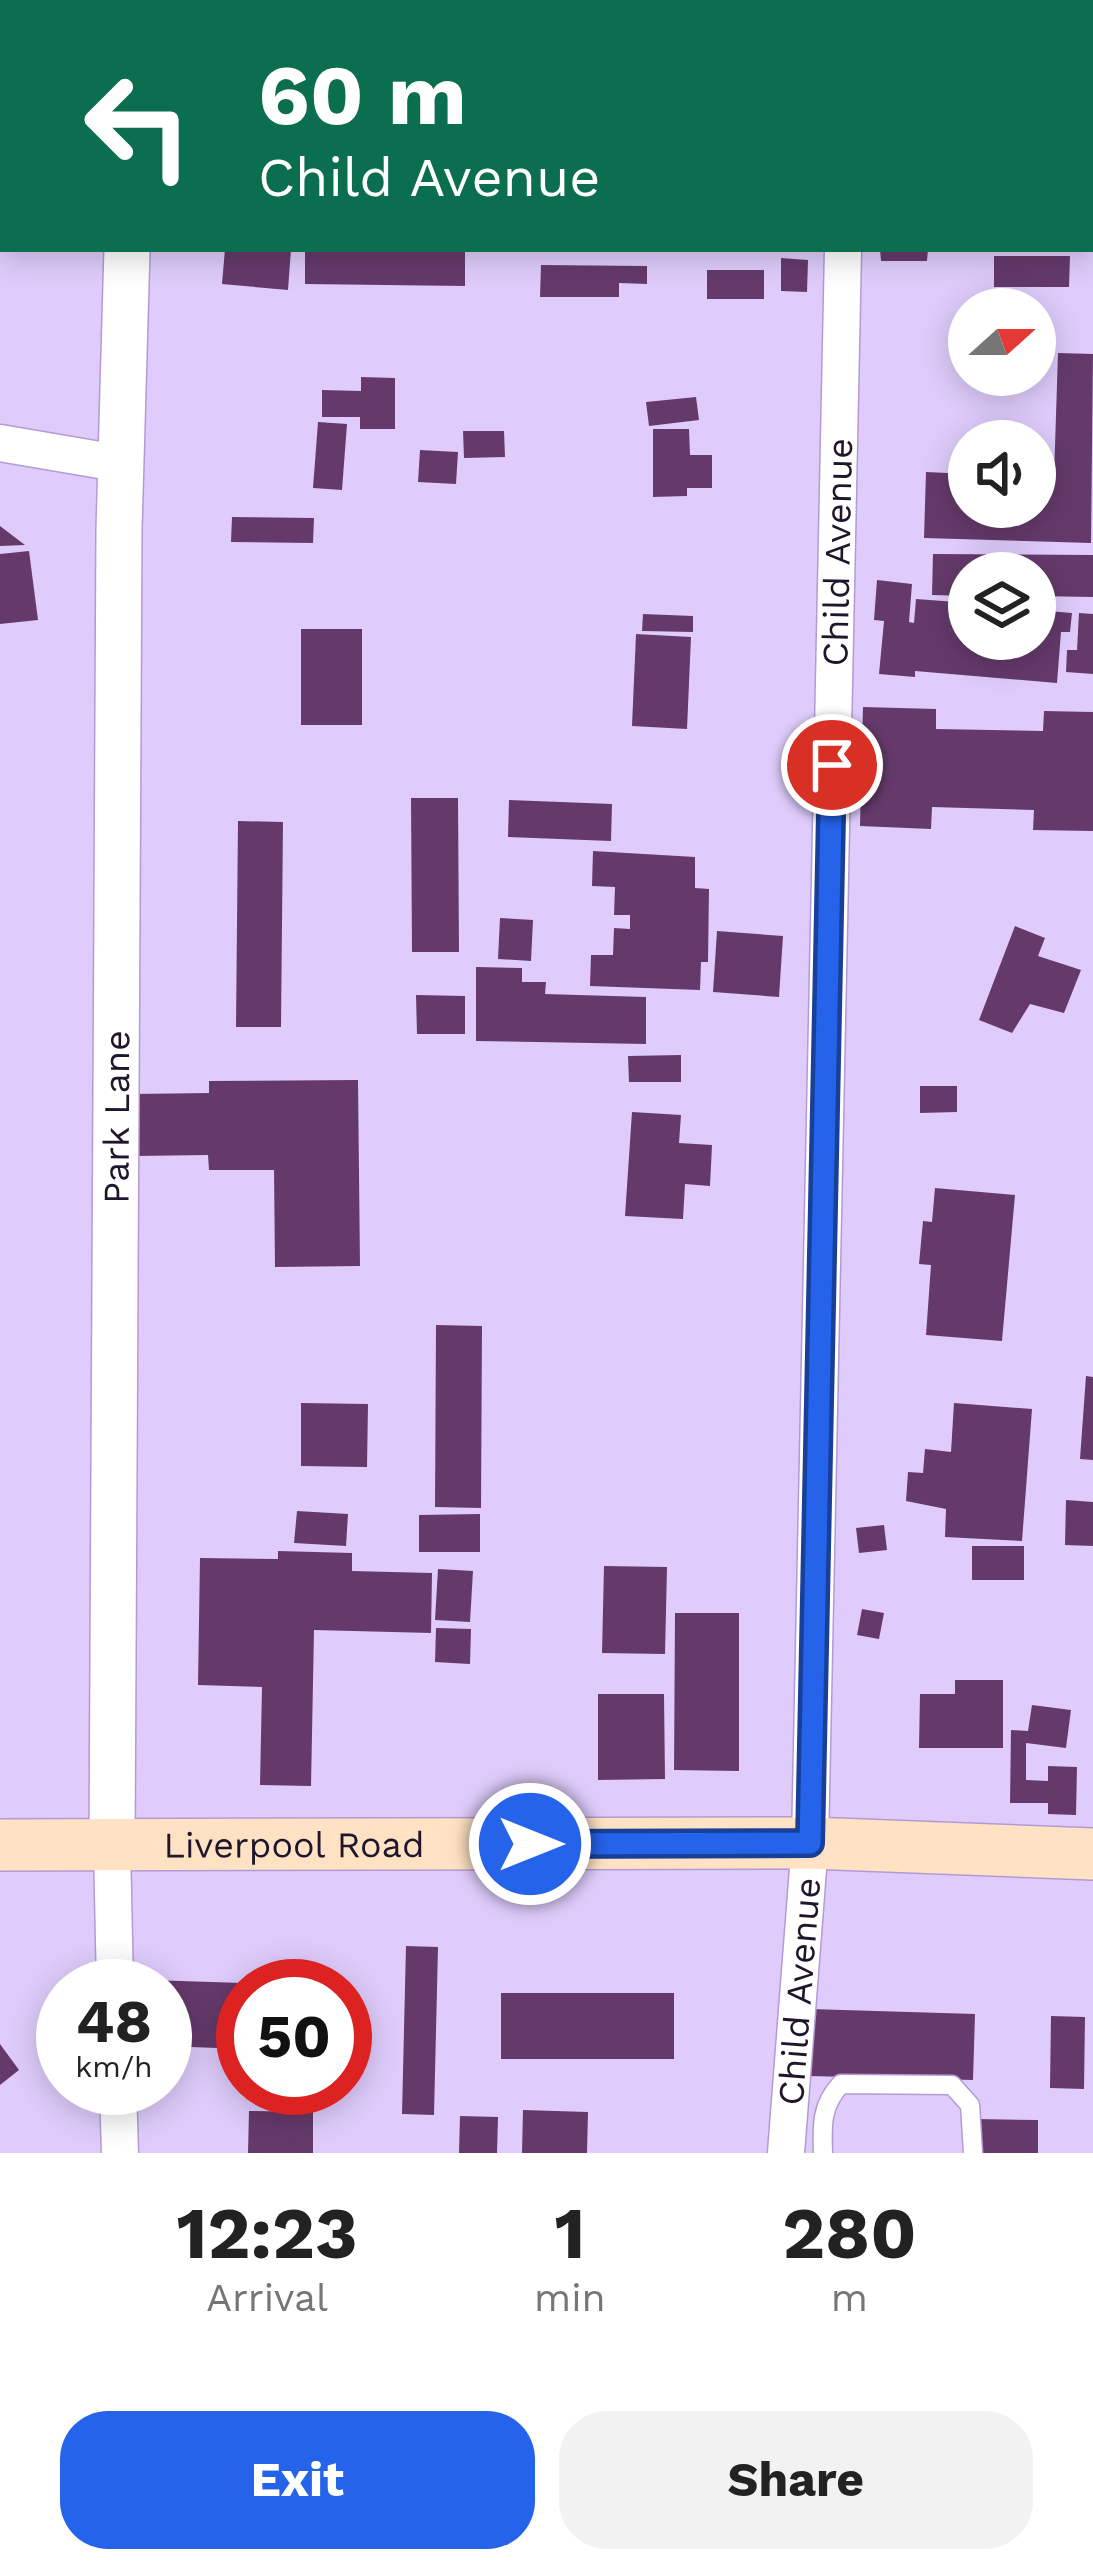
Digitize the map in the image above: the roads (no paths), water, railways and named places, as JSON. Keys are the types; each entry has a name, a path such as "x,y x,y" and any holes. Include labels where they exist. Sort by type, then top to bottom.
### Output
{"main road":[{"name":"Liverpool Road","path":"0,1845 810,1843 1093,1854"}],"street":[{"name":"Park Lane","path":"115,1959 112,1846 127,252"},
{"name":"Child Avenue","path":"786,2153 810,1843 843,252"},
{"path":"0,443 123,464"},
{"path":"119,2115 120,2153"}],"lane":[{"path":"823,2153 822,2116 832,2093 841,2084 865,2082 952,2085 970,2105 973,2153"}]}
